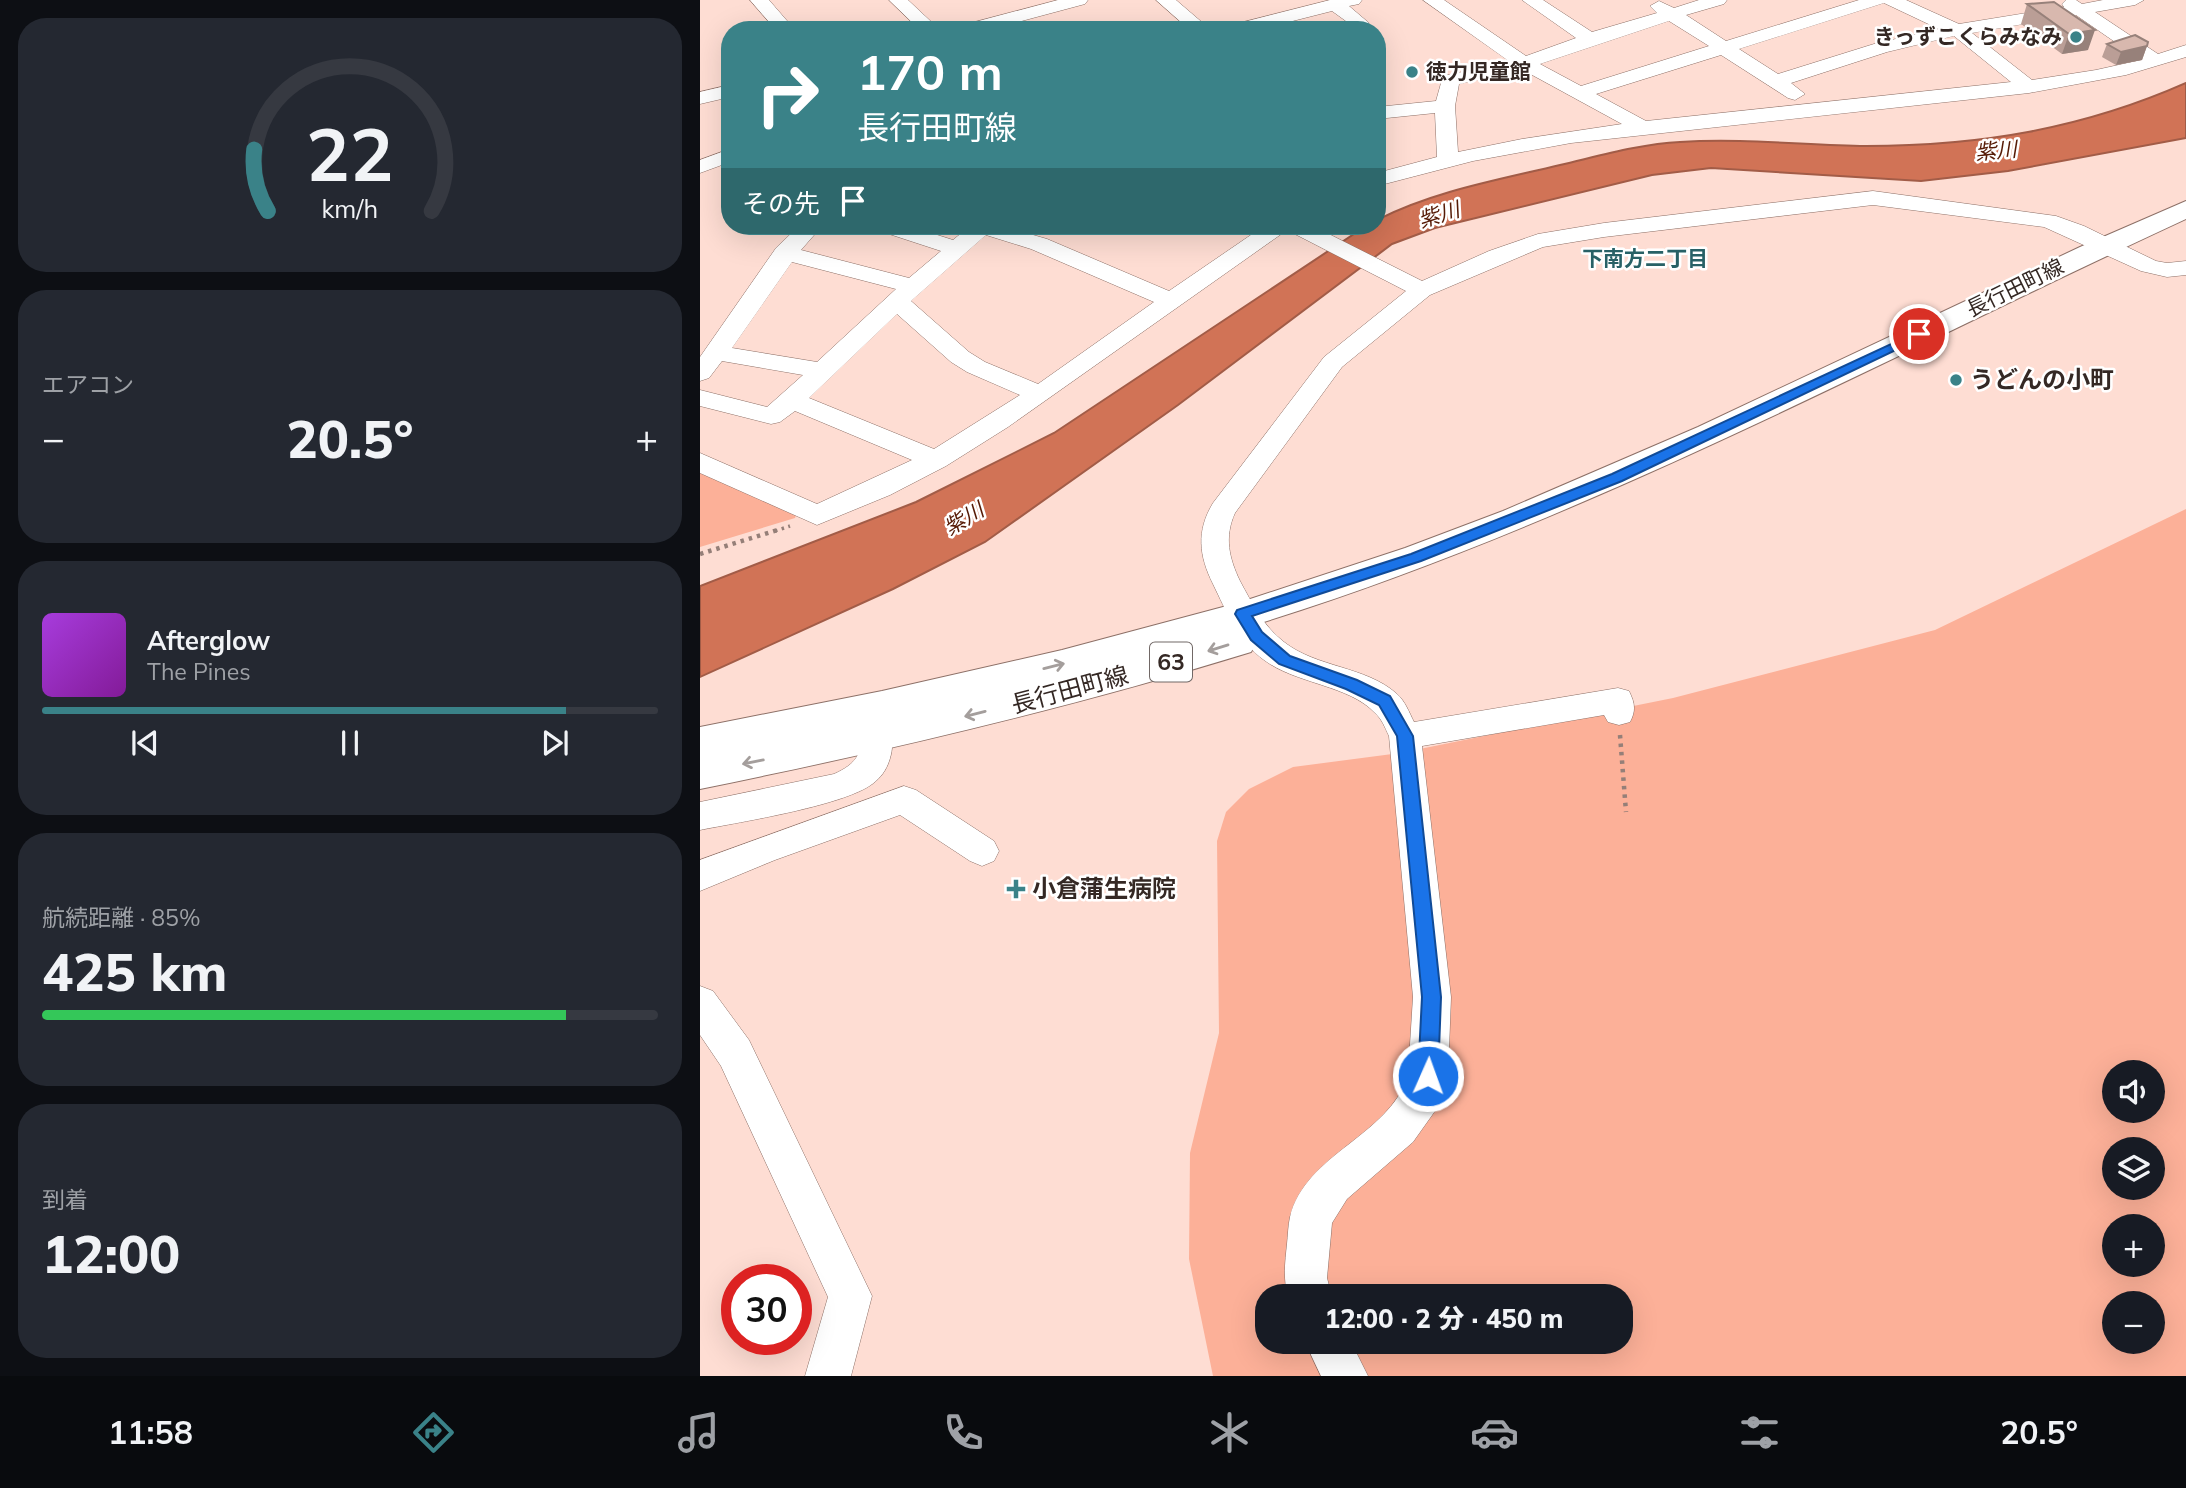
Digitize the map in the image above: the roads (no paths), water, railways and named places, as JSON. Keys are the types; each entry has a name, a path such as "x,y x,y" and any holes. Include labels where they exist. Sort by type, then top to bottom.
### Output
{"main road":[{"name":"長行田町線","path":"700,743 875,724 1075,690 1249,625 1447,568 1501,545 1617,478 2107,244 2186,209"},
{"name":"長行田町線","path":"700,773 875,724"}],"street":[{"path":"759,0 778,21"},
{"path":"898,0 921,21"},
{"path":"999,21 1079,0"},
{"path":"1165,0 1191,21"},
{"path":"1432,0 1522,62 1641,126"},
{"path":"1531,0 1590,39"},
{"path":"1649,0 1777,81 1817,110"},
{"path":"1448,159 1445,106 1450,79 1512,68 1522,62 1590,39 1718,0"},
{"path":"1579,93 1877,0"},
{"path":"1892,0 1957,30 2029,87"},
{"path":"1777,81 1881,48 1957,30 2072,5 2135,0"},
{"path":"1280,21 1344,2 1358,21"},
{"path":"2072,5 2157,62"},
{"path":"1386,177 1448,159 1641,126 1817,110 2105,76 2186,51"},
{"path":"700,73 716,94"},
{"path":"1386,112 1445,106"},
{"path":"700,144 721,145"},
{"path":"700,167 721,159"},
{"path":"1306,1284 1304,1278 1311,1217 1332,1184 1399,1128 1421,1097 1428,1076 1432,997 1405,736 1385,701 1352,684 1285,660 1249,625 1217,564 1213,545 1214,526 1333,362 1413,285 1538,241 1604,230 1852,200 1895,200 2048,221 2107,244 2150,265 2167,270 2186,268"},
{"path":"700,373 784,253 802,235"},
{"path":"915,235 957,249"},
{"path":"700,398 771,416 792,400 905,294 973,235"},
{"path":"1011,235 1039,244 1170,300"},
{"path":"700,462 817,515 853,501 936,460 991,428 1266,235"},
{"path":"1315,235 1413,285"},
{"path":"784,253 847,267 905,294 960,357 976,367 1039,394"},
{"path":"717,352 823,371"},
{"path":"792,400 936,460"},
{"path":"1405,736 1618,700 1619,713"},
{"path":"700,816 839,786 859,779 871,769 876,758 875,724"},
{"path":"700,876 763,850 904,800 982,852"},
{"path":"700,1003 735,1053 850,1296 828,1376"},
{"path":"1333,1354 1345,1376"}],"water":[{"name":"紫川","path":"2186,83 2186,138 2008,171 1921,181 1711,168 1652,175 1435,228 1392,244 1178,405 985,542 893,589 700,677 700,586 916,502 1054,433 1352,235 1386,235 1386,216 1421,201 1467,187 1650,145 1726,141 1866,146 1949,143 2029,132 2069,123 2147,99"}],"place":[{"name":"きっずこくらみなみ","path":"2076,37"},
{"name":"徳力児童館","path":"1412,72"},
{"name":"うどんの小町","path":"1956,380"},
{"name":"小倉蒲生病院","path":"1016,889"}],"district":[{"name":"下南方二丁目","path":"1645,259"}]}
